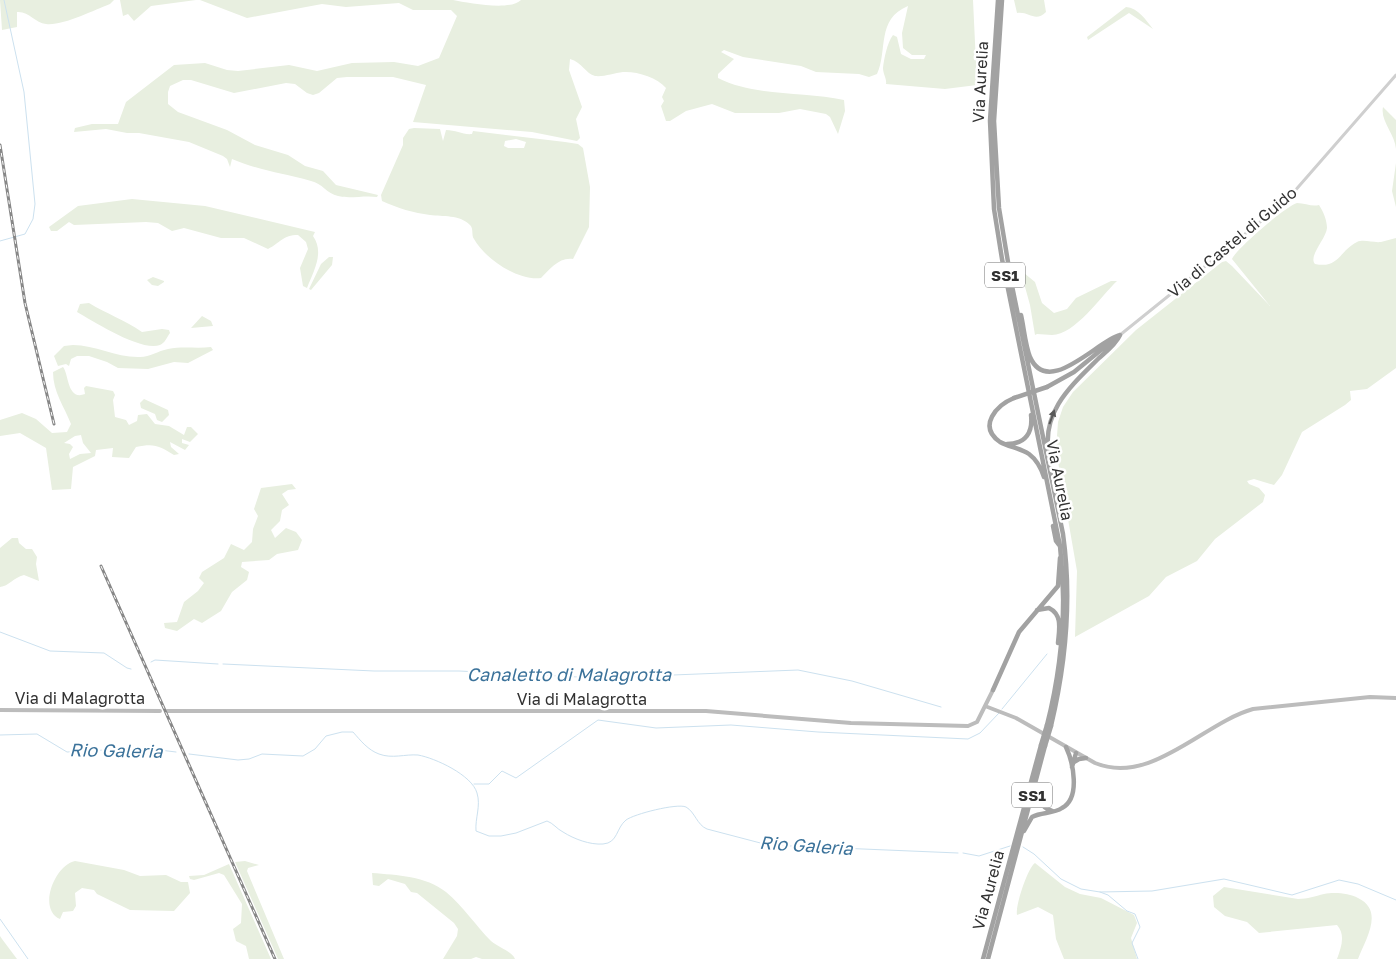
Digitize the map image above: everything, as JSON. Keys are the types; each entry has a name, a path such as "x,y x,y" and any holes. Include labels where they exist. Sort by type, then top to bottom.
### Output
{"highway":[{"name":"Via Aurelia","path":"998,0 990,114 991,176 994,209 1061,555 1063,605 1059,664 1049,725"},
{"name":"Via Aurelia","path":"988,959 1016,836 1060,685 1066,628 1067,577 1063,534 1012,286 999,208 995,100 1002,0"},
{"path":"1012,286 1017,296 1029,354 1033,361 1043,369 1053,371 1064,369 1120,335"},
{"path":"1002,443 1010,444 1023,441 1030,431 1032,423 1010,311 1011,301"},
{"path":"1060,546 1056,541 1044,479 1039,465 1027,453 1002,443 991,430 991,416 1000,405 1014,398 1047,387 1074,372 1120,335"},
{"path":"1063,534 1048,446 1050,422 1063,396 1115,343 1120,335"},
{"path":"993,690 1012,643 1058,586 1061,555"},
{"path":"1036,611 1049,608 1057,615 1059,664"},
{"name":"Via Aurelia","path":"983,959 1018,843 1043,745"},
{"path":"1043,745 1036,792 1044,806 1055,811"},
{"path":"1066,746 1072,764"},
{"path":"1018,843 1032,817 1065,807 1071,798 1072,764 1076,753"},
{"path":"1072,764 1079,759 1086,758"}],"main road":[{"name":"Via di Malagrotta","path":"167,711 706,711 842,723 968,726 977,723 993,690"},
{"path":"985,706 1016,718 1104,767 1126,769 1176,750 1239,714 1253,709 1370,697 1396,698"},
{"name":"Via di Malagrotta","path":"0,710 160,711"}],"street":[{"name":"Via di Castel di Guido","path":"1120,335 1286,201 1396,75"}],"green space":[{"path":"0,0 114,0 110,4 78,17 53,24 39,22 25,13 17,12 17,27 2,30"},
{"path":"120,0 196,0 151,6 134,21 128,14 123,16"},
{"path":"200,0 453,0 499,6 516,3 521,0 973,0 977,85 945,89 886,84 883,64 887,47 893,35 897,37 901,54 911,59 924,59 926,55 912,55 903,48 902,33 908,6 891,19 887,27 877,74 869,77 859,74 816,72 801,66 743,57 724,50 721,52 734,59 718,74 718,78 732,84 764,91 813,95 844,100 845,111 838,134 830,117 826,114 800,109 779,113 735,113 712,104 686,111 670,121 666,121 661,106 664,101 662,97 666,88 662,84 646,76 628,72 595,76 570,59 569,70 582,107 576,119 580,138 577,141 532,132 413,122 426,85 393,77 337,78 319,93 313,95 295,84 286,83 234,93 191,80 183,80 170,86 168,104 178,112 227,130 255,145 288,155 305,166 323,171 336,185 378,195 377,197 338,196 315,182 262,169 232,159 230,167 227,159 223,156 189,142 106,129 74,132 75,128 92,124 118,124 126,102 174,65 205,63 227,70 238,71 289,65 317,71 352,63 394,62 418,66 439,58 457,16 451,10 413,10 399,3 346,7 322,4 247,18"},
{"path":"1014,0 1044,0 1046,12 1039,17 1017,13"},
{"path":"1126,7 1138,12 1153,29 1129,13 1088,40 1087,37"},
{"path":"1383,107 1396,120 1396,149 1384,117"},
{"path":"409,129 440,129 443,141 446,130 469,134 472,134 473,131 578,144 583,148 590,187 589,227 573,259 559,262 541,278 522,276 503,267 486,254 474,239 471,227 466,221 412,212 382,201 381,195 403,145 403,138","holes":["516,139 526,142 524,148 508,148 504,146 505,141"]},
{"path":"1396,163 1396,207 1392,191"},
{"path":"132,199 205,206 315,232 313,236 318,249 318,256 307,288 303,286 300,268 308,249 306,242 298,235 285,238 268,249 244,238 221,238 184,228 172,231 158,223 74,225 69,222 57,231 51,231 49,227 78,206"},
{"path":"1297,203 1319,205 1326,219 1327,228 1315,252 1313,261 1315,264 1323,265 1334,262 1357,242 1381,242 1396,238 1396,368 1367,389 1350,391 1351,400 1302,432 1282,475 1274,485 1254,479 1247,481 1249,484 1259,488 1265,495 1263,502 1215,539 1197,561 1166,577 1149,596 1075,637 1077,571 1056,450 1058,422 1063,407 1073,392 1136,330 1222,262 1226,261 1232,266 1270,306 1232,259 1242,246 1262,228"},
{"path":"329,257 333,257 332,265 311,290 309,289 321,264"},
{"path":"1024,273 1035,282 1042,303 1054,313 1067,309 1076,298 1111,281 1117,281 1087,314 1070,329 1052,335 1035,335 1030,305 1022,276"},
{"path":"153,277 164,282 158,286 152,285 147,280"},
{"path":"89,303 142,332 162,329 169,330 170,333 160,345 152,346 130,340 77,312 80,304"},
{"path":"202,316 211,321 213,326 191,328"},
{"path":"73,345 138,357 174,348 211,347 213,350 188,363 174,362 148,369 118,368 89,356 77,356 71,359 69,366 66,364 58,366 54,356 64,346"},
{"path":"63,367 75,394 85,394 84,388 86,386 113,391 115,395 113,400 115,417 126,420 129,425 137,421 138,415 147,414 155,424 169,426 184,435 187,427 191,427 198,434 190,442 182,439 182,443 189,445 185,450 170,442 171,447 179,454 174,455 152,445 136,447 129,458 112,457 113,448 96,450 95,456 73,467 71,489 52,490 46,448 20,433 0,436 0,420 22,413 36,419 52,433 67,432 71,424 57,392 53,372","holes":["81,435 83,443 91,453 80,454 70,459 69,454 73,447 70,444 64,443 75,436"]},
{"path":"144,399 168,410 169,415 162,422 157,420 155,414 141,408 140,403"},
{"path":"292,484 296,489 288,490 282,494 289,505 282,510 280,521 271,530 275,538 286,528 296,532 302,540 298,550 277,554 269,560 242,562 241,567 249,572 247,580 232,592 221,611 202,623 194,619 177,631 165,628 164,623 177,622 184,602 198,591 204,583 199,578 202,572 224,558 231,544 244,550 252,542 253,529 258,516 254,509 261,488"},
{"path":"12,538 18,538 19,543 26,549 32,549 37,557 36,564 39,581 24,575 0,587 0,548"},
{"path":"75,861 124,870 140,876 166,875 181,882 188,882 190,893 174,911 130,910 97,894 94,890 82,888 75,893 76,906 73,911 63,912 60,919 53,914 50,906 51,888 61,870"},
{"path":"245,861 259,865 248,868 247,871 284,959 278,959 235,862"},
{"path":"1035,863 1065,887 1080,894 1101,898 1134,915 1137,923 1131,938 1137,959 1064,959 1056,939 1053,915 1038,907 1017,915 1023,887"},
{"path":"229,864 271,959 249,959 246,946 236,941 233,929 241,923 242,904 224,875 219,873 194,880 190,879 189,876 204,875"},
{"path":"372,873 411,877 438,887 458,903 491,941 511,954 515,959 482,959 476,957 471,959 443,959 457,936 458,929 454,923 417,893 411,892 405,884 388,879 379,886 373,885"},
{"path":"1224,887 1298,899 1332,893 1346,894 1358,898 1366,904 1372,918 1368,935 1358,959 1337,959 1342,937 1337,925 1259,933 1247,922 1225,916 1214,907 1213,896"},
{"path":"0,936 2,939 17,959 0,959"}],"waterway":[{"path":"0,241 25,234 33,219 35,204 24,92 4,0"},
{"name":"Canaletto di Malagrotta","path":"0,632 50,651 104,653 131,669"},
{"path":"1002,709 1047,654"},
{"name":"Canaletto di Malagrotta","path":"151,662 155,660 218,664"},
{"name":"Canaletto di Malagrotta","path":"223,664 374,671 459,671 598,678 798,670 852,681 941,707"},
{"path":"474,784 489,784 502,771 516,778 598,720 656,728 731,725 818,732 968,739 980,733 999,713"},
{"name":"Rio Galeria","path":"189,754 238,760 249,759 262,754 303,756 315,749 326,736 342,732 353,732 368,748 379,754 389,756 418,755 434,760 461,774 474,786 477,793 476,831 489,836 516,833 547,821 567,835 593,844 603,844 612,841 626,820 656,810 681,806 689,809 701,825 707,829 768,845 958,853"},
{"name":"Rio Galeria","path":"0,735 37,734 67,752 144,748 176,752"},
{"name":"Rio Galeria","path":"963,853 979,856 1010,846"},
{"name":"Rio Galeria","path":"1023,847 1034,854 1061,879 1081,889 1100,892 1152,891 1224,879 1292,895 1339,880 1358,884 1396,900"},
{"path":"1100,892 1108,895 1127,911 1135,914 1140,927 1132,943 1138,959"},
{"path":"0,919 28,959"}],"railway":[{"path":"0,145 25,303 54,424"},
{"path":"101,566 275,959"}]}
